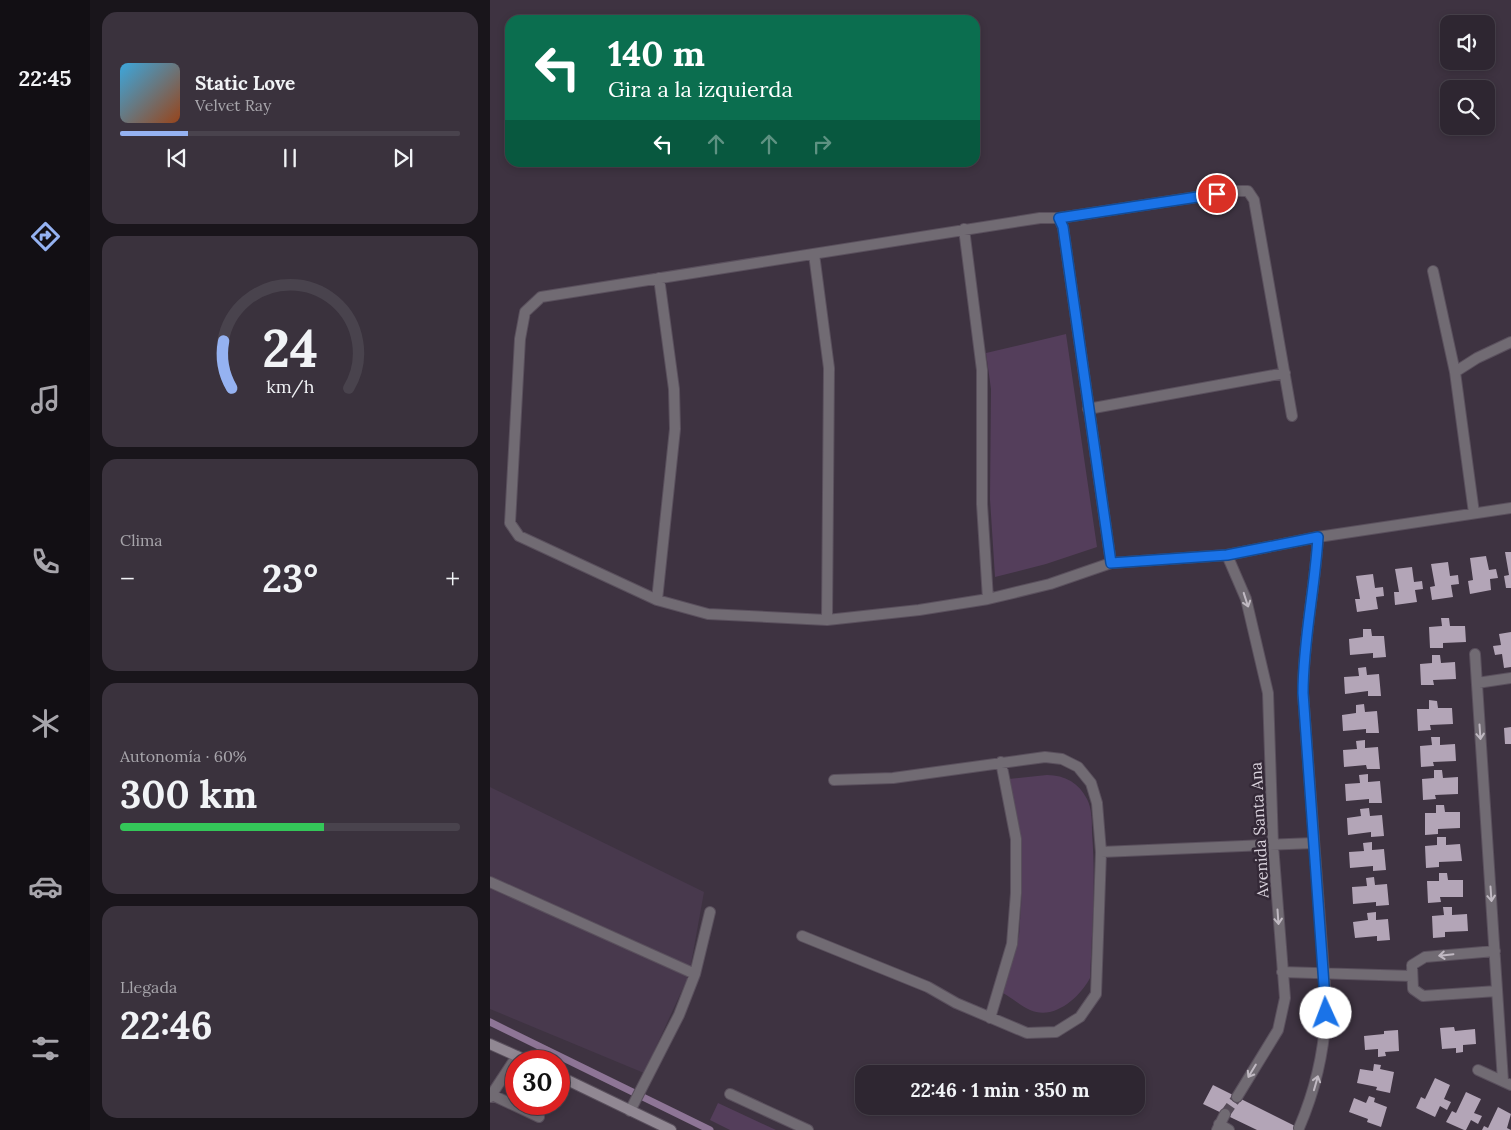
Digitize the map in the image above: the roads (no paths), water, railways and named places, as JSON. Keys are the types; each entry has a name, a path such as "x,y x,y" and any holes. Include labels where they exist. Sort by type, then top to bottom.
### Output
{"main road":[{"path":"490,1044 505,1051"},
{"path":"570,1081 671,1130"}],"street":[{"path":"1292,416 1254,200 1248,191 1236,191 1059,218 1040,218 541,298 525,312 520,340 510,523 519,536 657,600 708,614 827,620 919,610 988,599 1050,584 1111,563 1227,555 1318,537 1511,508"},
{"path":"1059,218 1063,227 1111,563"},
{"path":"964,230 982,370 982,504 988,599"},
{"path":"814,254 828,368 827,620"},
{"path":"1433,271 1455,372 1474,513"},
{"path":"657,600 675,429 674,389 659,278"},
{"path":"1455,372 1477,358 1511,342"},
{"path":"1088,409 1285,373"},
{"path":"1299,1128 1318,1080 1323,1053 1326,1018 1303,693 1303,657 1313,598 1318,537"},
{"name":"Avenida Santa Ana","path":"1227,555 1246,599 1268,692 1273,845 1285,998 1278,1030 1237,1098"},
{"path":"1475,654 1495,951 1507,1083 1478,1070"},
{"path":"1477,683 1511,678"},
{"path":"802,936 928,987 990,1018 1027,1033 1056,1032 1080,1017 1089,1007 1096,994 1101,852 1095,792 1085,774 1078,767 1054,757 1001,762 893,778 834,780"},
{"path":"990,1018 1012,944 1016,893 1016,839 1001,762"},
{"path":"1101,852 1314,843"},
{"path":"490,882 695,974"},
{"path":"630,1111 679,1015 695,974 710,912"},
{"path":"1495,951 1425,957 1412,965 1412,976 1413,989 1423,996 1498,991"},
{"path":"1282,972 1412,976"},
{"path":"505,1073 490,1095 538,1117"},
{"path":"730,1094 808,1130"},
{"path":"1225,1114 1218,1127 1229,1130"}],"waterway":[{"path":"490,1022 710,1130"}],"tunnel":[{"path":"1225,1114 1237,1097"}]}
